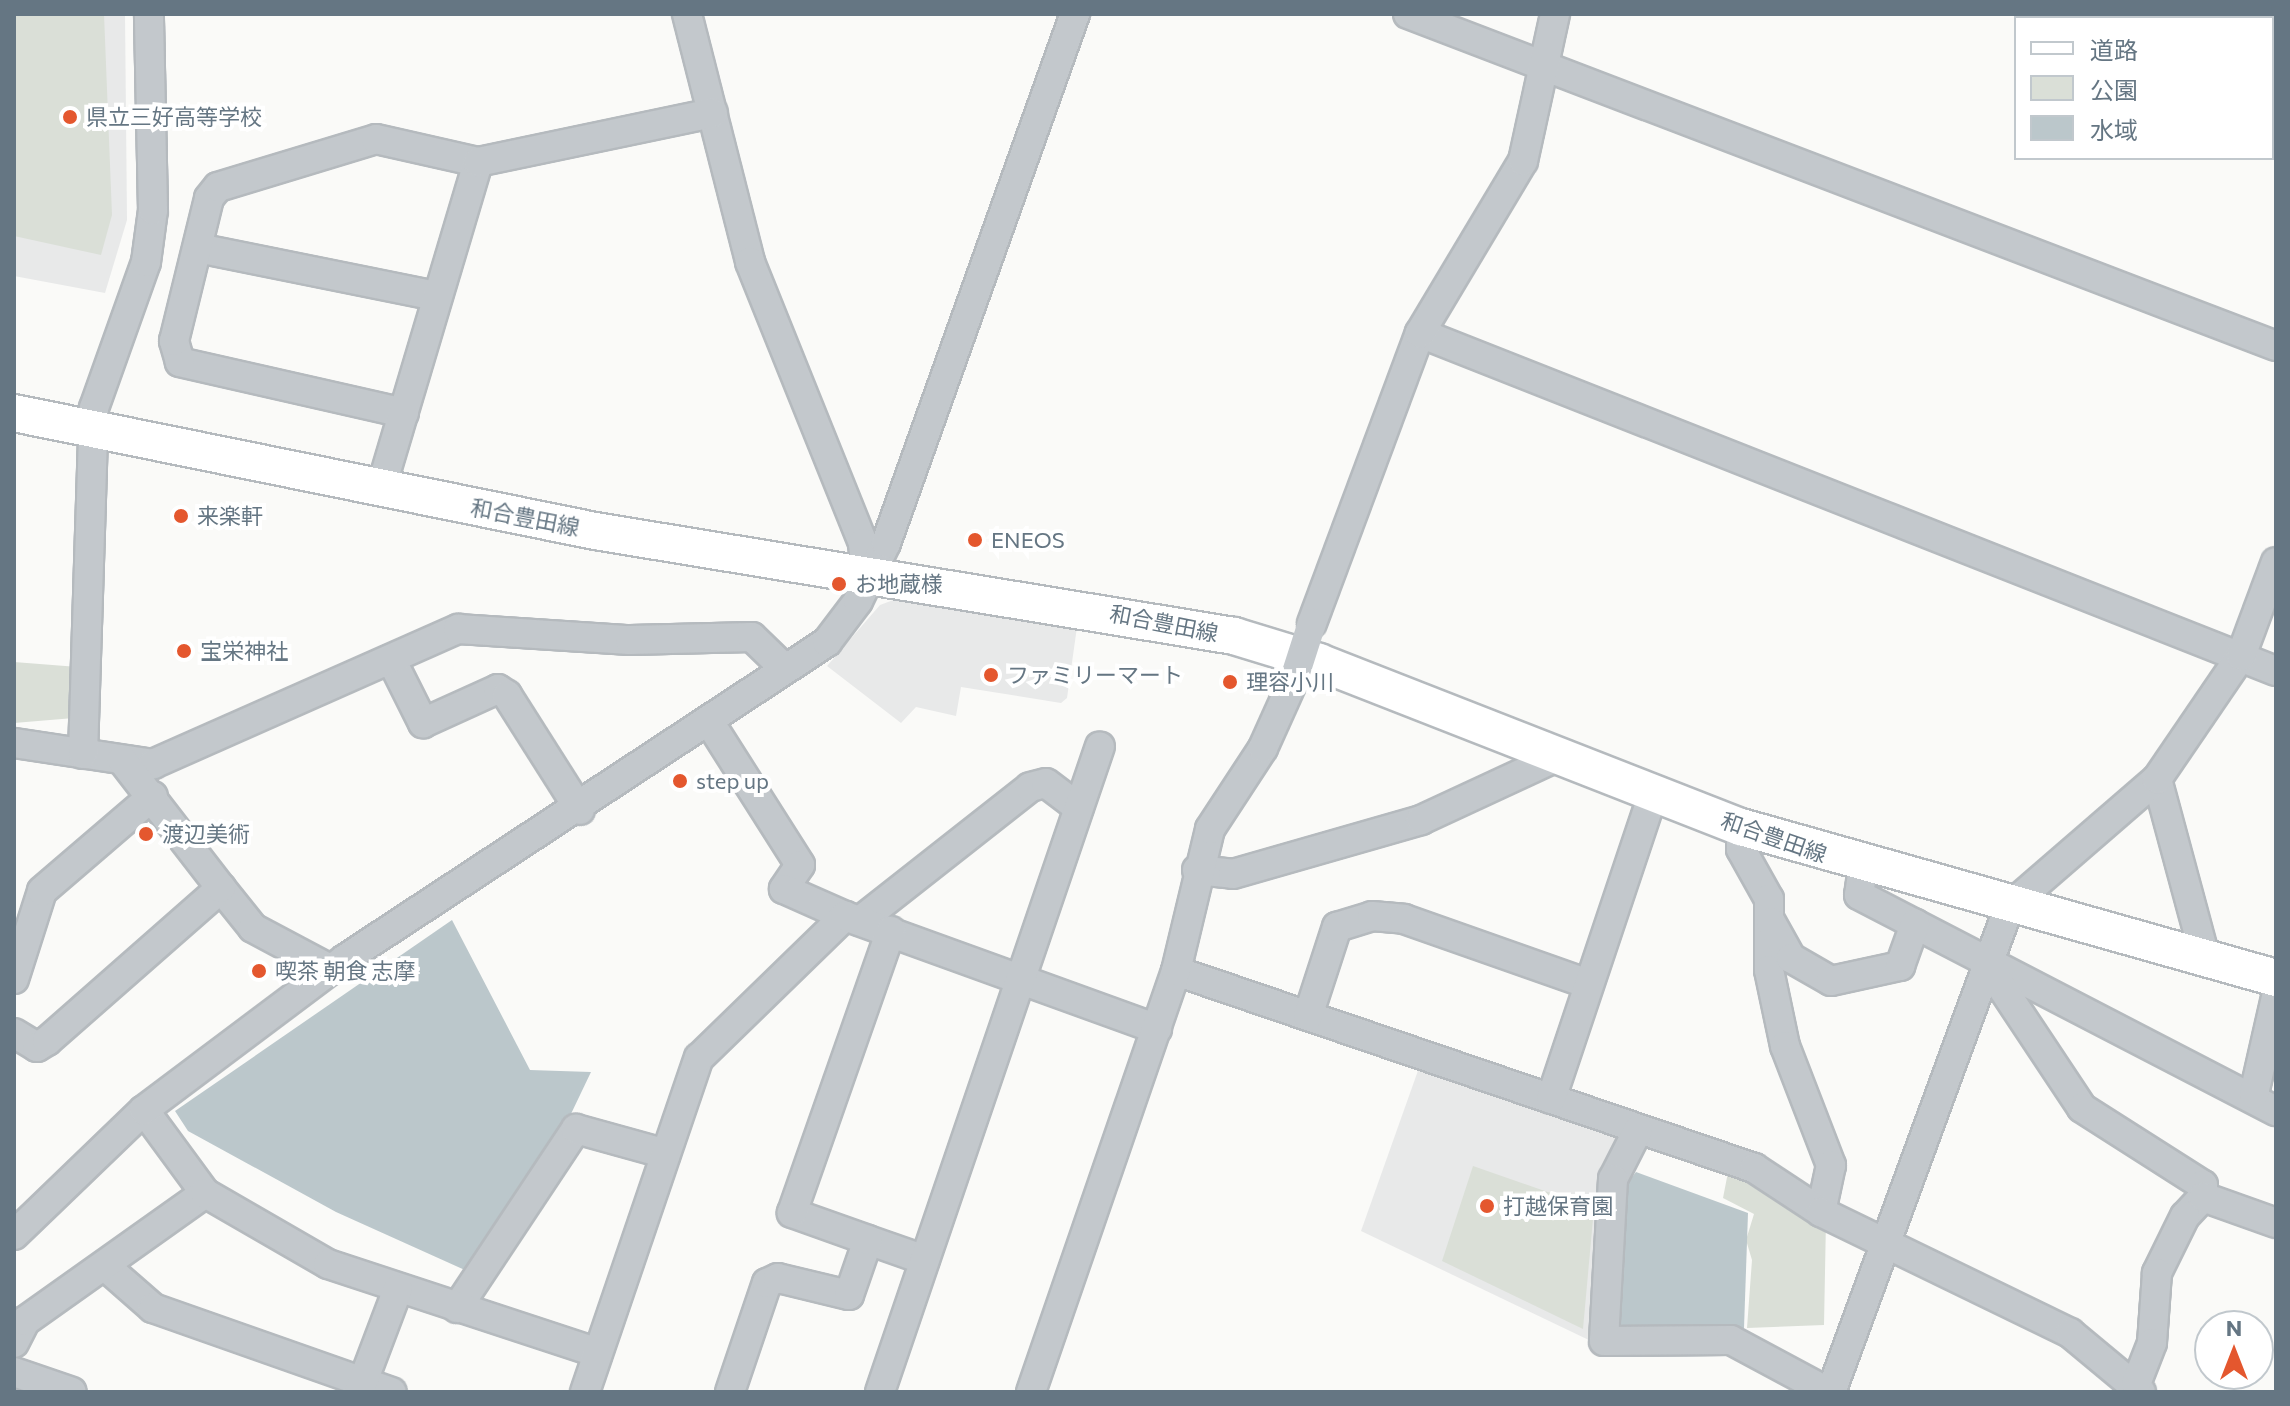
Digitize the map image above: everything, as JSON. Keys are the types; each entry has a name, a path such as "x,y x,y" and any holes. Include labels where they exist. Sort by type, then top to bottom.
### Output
{"main road":[{"name":"和合豊田線","path":"14,413 99,433 381,488 866,577 1234,636 1741,827 1863,867 2276,978"}],"street":[{"path":"83,754 99,433 98,384 146,262 153,210 149,14"},
{"path":"687,14 754,272 863,543 866,577"},
{"path":"14,1235 144,1110 332,970 580,810 710,723 784,668 827,642 858,601 866,577 886,543 1075,14"},
{"path":"1408,14 2276,346"},
{"path":"1031,1392 1176,971 1197,870 1210,829 1263,748 1294,679 1420,333 1523,161 1538,66 1555,14"},
{"path":"404,413 180,362 174,341 209,198 233,183 376,139 478,162 713,113"},
{"path":"381,488 478,162"},
{"path":"198,248 437,296"},
{"path":"1420,333 2276,671"},
{"path":"2241,656 2276,562"},
{"path":"1638,1130 1613,1179 1604,1341 1731,1340 1829,1392 1888,1246 1992,967 2009,907 2157,779 2241,656 2276,620"},
{"path":"14,743 122,760 163,760 458,629 630,640 752,637 784,668"},
{"path":"391,659 423,723 498,689 507,695 580,810"},
{"path":"710,723 800,865 784,889 852,918 1023,976 1157,1029"},
{"path":"880,1392 1100,746"},
{"path":"1197,870 1233,874 1421,820 1559,756"},
{"path":"122,760 253,928 332,970"},
{"path":"2157,779 2206,960"},
{"path":"585,1392 699,1058 852,918 1030,787 1046,783 1079,808"},
{"path":"1551,1099 1653,794"},
{"path":"14,979 42,891 153,796"},
{"path":"1741,827 1741,849 1764,884 1770,921 1769,970 1785,1046 1831,1165 1821,1212"},
{"path":"1863,867 1859,895 1992,967 2265,1102 2276,997"},
{"path":"14,1033 37,1047 47,1041 221,888"},
{"path":"1308,1016 1337,927 1372,916 1404,919 1589,984"},
{"path":"1770,921 1791,958 1831,981 1900,966 1915,924"},
{"path":"891,931 792,1213 925,1260"},
{"path":"1176,971 1754,1168 1821,1212 2070,1333 2139,1388 2152,1343 2157,1273 2185,1216 2203,1197 2203,1185 2082,1108 1992,967"},
{"path":"144,1110 205,1193 328,1264 598,1353"},
{"path":"457,1308 576,1129 666,1154"},
{"path":"14,1343 25,1321 205,1193"},
{"path":"2203,1197 2276,1223"},
{"path":"730,1392 767,1283 778,1278 849,1295 868,1240"},
{"path":"105,1266 153,1308 361,1387 392,1392"},
{"path":"361,1387 398,1289"},
{"path":"14,1372 72,1392"}],"shaded area":[{"name":"県立三好高等学校","path":"14,14 125,14 127,220 105,293 14,276"},
{"path":"896,599 1077,627 1067,698 1061,703 961,687 956,716 916,707 901,723 827,666 880,605"},
{"name":"打越保育園","path":"1420,1065 1630,1135 1593,1342 1361,1231"}],"green space":[{"name":"県立三好高等学校","path":"14,14 104,14 112,215 101,255 14,236"},
{"path":"14,662 78,667 74,718 14,723"},
{"path":"1473,1166 1594,1208 1583,1329 1442,1261"},
{"path":"1729,1167 1826,1220 1824,1325 1747,1328 1752,1260 1746,1240 1754,1214 1723,1198"}],"water":[{"path":"452,920 530,1070 591,1072 559,1139 467,1271 336,1212 188,1131 175,1111"},
{"path":"1636,1172 1748,1213 1744,1328 1620,1327 1614,1316 1628,1182"}],"place":[{"name":"県立三好高等学校","path":"70,117"},
{"name":"来楽軒","path":"181,516"},
{"name":"ENEOS","path":"975,540"},
{"name":"お地蔵様","path":"839,584"},
{"name":"宝栄神社","path":"184,651"},
{"name":"ファミリーマート","path":"991,675"},
{"name":"理容小川","path":"1230,682"},
{"name":"step up","path":"680,781"},
{"name":"渡辺美術","path":"146,834"},
{"name":"喫茶 朝食 志摩","path":"259,971"},
{"name":"打越保育園","path":"1487,1206"}]}
